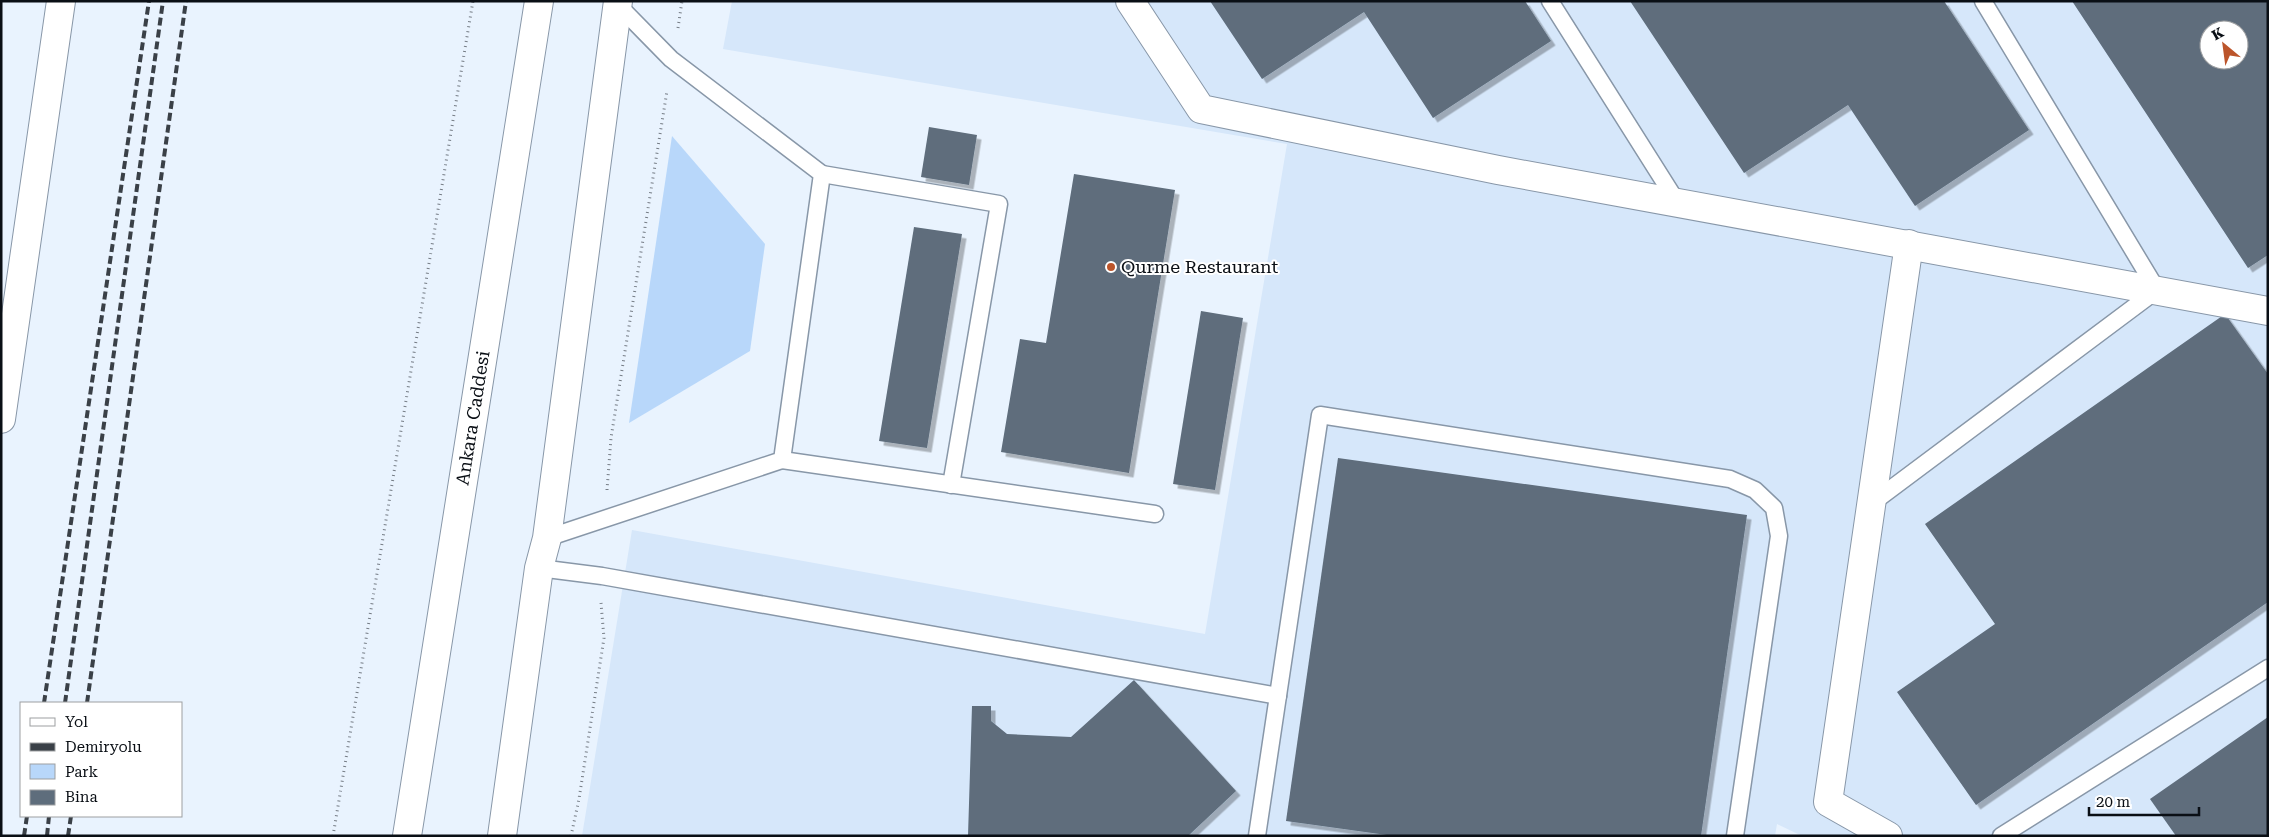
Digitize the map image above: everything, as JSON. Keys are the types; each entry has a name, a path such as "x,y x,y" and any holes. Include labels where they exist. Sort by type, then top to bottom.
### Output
{"main road":[{"path":"1,419 61,1"},
{"name":"Ankara Caddesi","path":"407,836 540,1"},
{"path":"1130,1 1202,109 1498,170 2268,311"},
{"path":"502,836 539,568 547,538 617,3"},
{"path":"1888,836 1828,802 1909,244"}],"lane":[{"path":"1550,1 1677,202"},
{"path":"1872,503 2157,290 1983,1"},
{"path":"617,3 672,59 822,174 999,204 951,485"},
{"path":"782,460 822,174"},
{"path":"1257,836 1320,415 1730,479 1755,490 1774,508 1779,536 1735,836"},
{"path":"547,538 782,460 1155,514"},
{"path":"539,568 602,576 1278,696"},
{"path":"2002,836 2268,668"}],"path":[{"path":"333,836 472,1"},
{"path":"604,519 612,438 682,1"},
{"path":"571,836 580,799 604,638 601,594 602,576"}],"shaded area":[{"path":"732,1 2268,1 2268,836 1802,836 1777,824 1775,836 582,836 632,530 1205,634 1287,144 723,49"}],"green space":[{"path":"672,136 765,244 750,351 629,423"}],"building":[{"path":"1210,1 1525,1 1551,41 1433,118 1364,12 1262,79"},
{"path":"1630,1 1944,1 2029,130 1915,206 1848,105 1744,173"},
{"path":"2072,1 2268,1 2268,255 2248,268"},
{"path":"929,127 977,135 969,185 921,177"},
{"path":"1074,174 1175,190 1129,473 1001,452 1020,339 1046,343"},
{"path":"914,227 962,234 927,448 879,441"},
{"path":"1201,311 1243,318 1215,490 1173,484"},
{"path":"2225,314 2268,374 2268,602 1976,805 1897,692 1995,624 1925,524"},
{"path":"1338,458 1747,515 1701,836 1394,836 1286,821"},
{"path":"1134,680 1236,791 1188,836 968,836 972,706 991,706 991,721 1007,734 1071,737"},
{"path":"2268,717 2268,836 2176,836 2150,799"}],"railway":[{"path":"44,702 149,1"},
{"path":"65,702 163,1"},
{"path":"87,702 186,1"},
{"path":"24,836 27,817"},
{"path":"47,836 49,817"},
{"path":"68,836 71,817"}],"place":[{"name":"Qurme Restaurant","path":"1111,267"}]}
